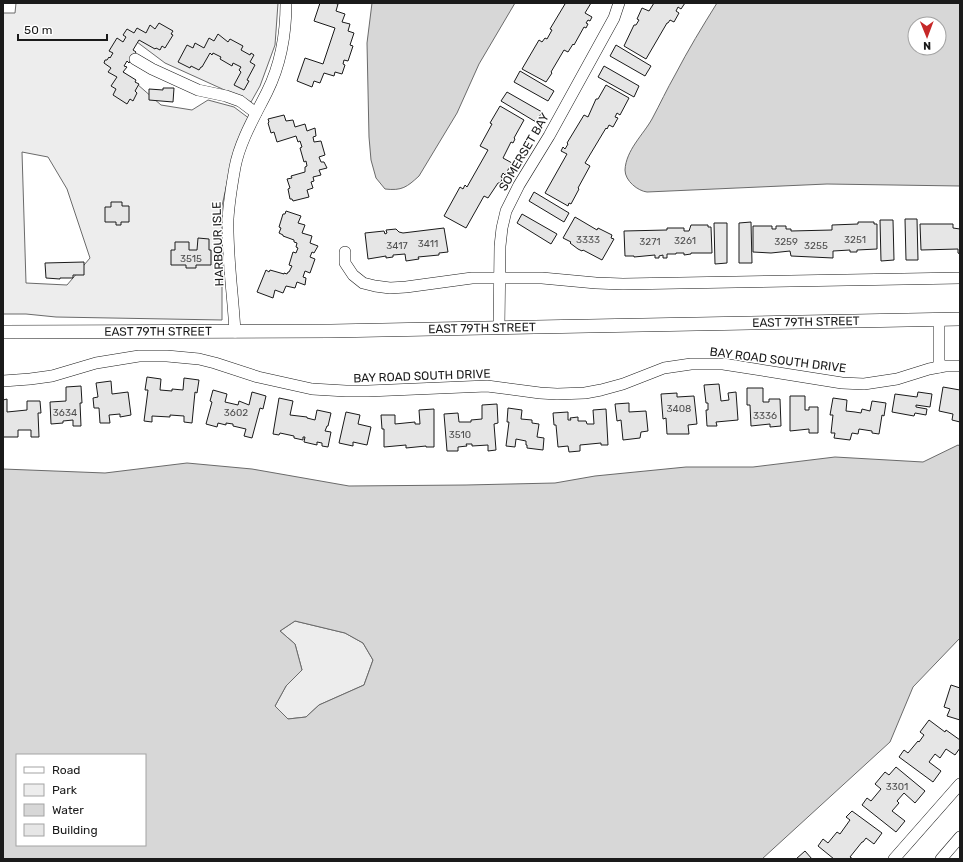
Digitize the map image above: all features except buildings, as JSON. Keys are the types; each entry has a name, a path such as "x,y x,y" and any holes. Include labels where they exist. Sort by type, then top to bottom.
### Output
{"street":[{"name":"HARBOUR ISLE","path":"236,332 228,229 229,201 236,163 256,113 270,86 280,55 285,28 286,3"},
{"name":"SOMERSET BAY","path":"500,328 501,234 506,211 614,18 619,3"},
{"path":"135,59 152,69 198,90 226,96 240,101 256,113"},
{"path":"345,252 346,263 353,275 363,283 390,288 472,278 542,278 596,284 960,278"},
{"path":"938,319 940,367"},
{"name":"EAST 79TH STREET","path":"3,332 236,332 960,319"},
{"name":"BAY ROAD SOUTH DRIVE","path":"3,381 52,376 96,363 139,356 166,356 199,359 258,377 312,389 368,391 487,386 557,394 585,393 601,390 623,384 664,368 691,364 723,364 842,383 864,384 897,379 929,369 960,366"},
{"path":"894,859 960,784"},
{"path":"941,859 960,837"}],"green space":[{"path":"16,3 278,3 275,45 260,86 251,102 165,63 133,39 113,63 161,105 192,110 208,100 234,107 250,119 234,151 222,206 222,320 56,317 26,314 3,314 3,13 15,13","holes":["22,152 48,157 67,189 90,258 67,285 26,283"]},
{"path":"295,621 345,633 363,643 373,660 364,685 319,705 306,717 288,719 275,706 286,686 302,670 295,644 280,631"}],"water":[{"path":"372,3 515,3 479,64 457,113 419,176 411,183 400,189 385,189 376,178 371,160 369,137 367,43"},
{"path":"717,3 960,3 960,186 827,184 647,192 636,188 627,178 625,170 628,156 652,119 685,57"},
{"path":"958,445 960,446 960,638 913,687 890,742 762,859 3,859 3,469 105,473 187,463 252,469 349,486 466,485 555,483 595,476 686,467 753,467 835,457 923,462","holes":["295,621 345,633 363,643 373,660 364,685 319,705 306,717 288,719 275,706 286,686 302,670 295,644 280,631"]}]}
